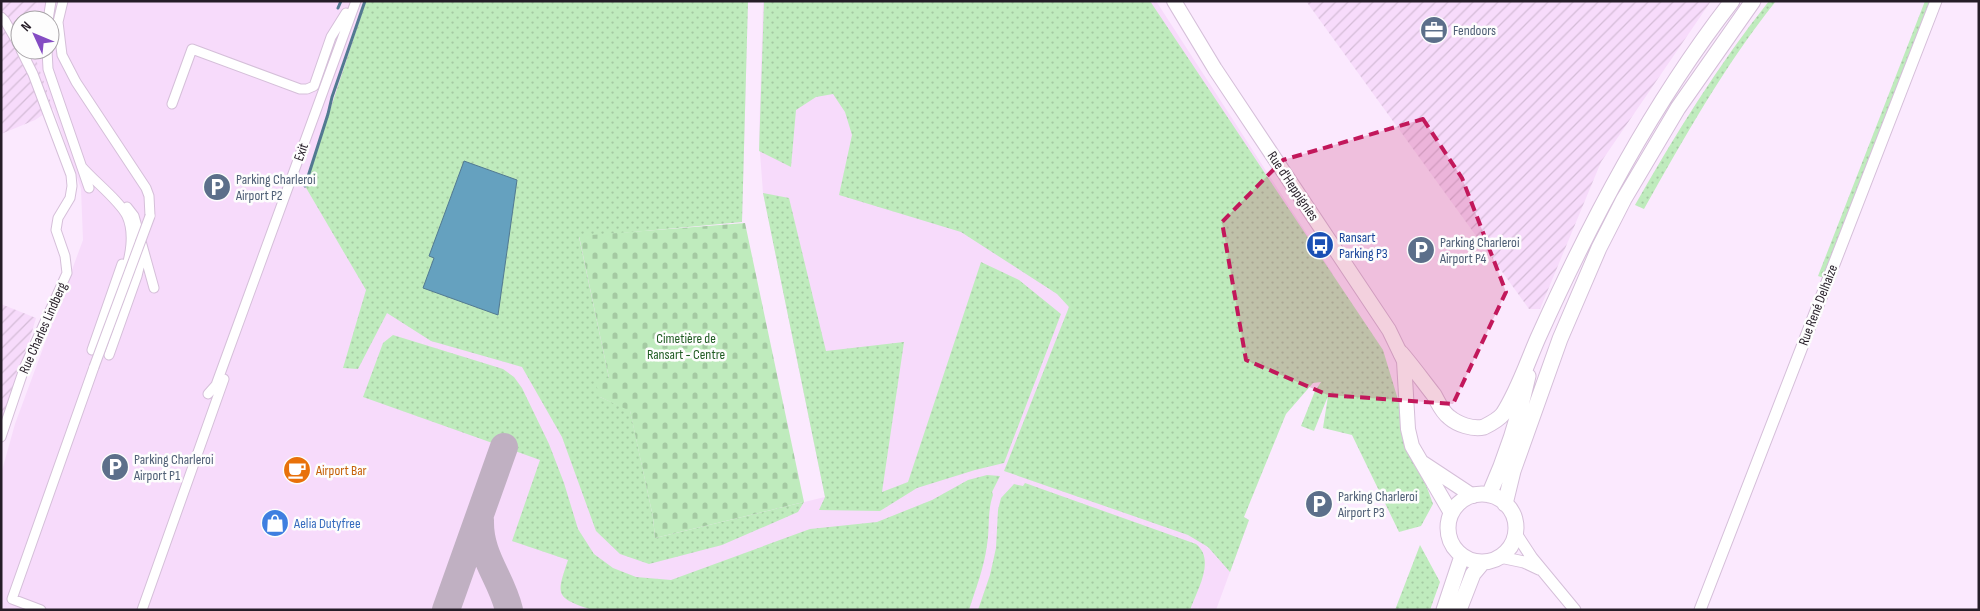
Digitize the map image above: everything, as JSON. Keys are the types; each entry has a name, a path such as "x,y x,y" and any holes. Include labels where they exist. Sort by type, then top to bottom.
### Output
{"highway":[{"path":"1713,25 1721,1"},
{"path":"1401,353 1414,367 1448,416 1474,428 1484,427 1503,413 1565,278 1611,187 1661,101 1713,25 1732,1"},
{"path":"1505,504 1513,472 1560,339 1599,248 1624,200 1678,108 1753,1"},
{"path":"1489,495 1521,406 1539,336"},
{"path":"1489,495 1505,504 1512,512 1515,522 1512,543 1500,557 1483,562 1472,561 1462,556 1450,541 1448,530 1451,512 1458,505 1473,496 1489,495"},
{"path":"1444,610 1462,556"},
{"path":"1459,610 1472,574 1483,562"}],"main road":[{"name":"Rue d'Heppignies","path":"1174,1 1214,69 1389,330 1401,353 1406,377 1408,429 1412,446 1451,512"},
{"path":"1419,460 1473,496"}],"street":[{"path":"172,104 192,49 300,89 314,86 331,37 354,1"},
{"name":"Exit","path":"236,330 354,1"},
{"name":"Rue René Delhaize","path":"1700,610 1936,1"},
{"path":"41,610 12,599 150,216 149,196 146,188 72,76 62,55 58,22 62,5"},
{"name":"Rue Charles Lindberg","path":"1,17 10,28"},
{"name":"Rue Charles Lindberg","path":"1,437 25,366 67,273 65,256 56,230 58,218 70,198 72,186 70,175 26,60"},
{"path":"48,60 48,69 64,120 89,188"},
{"path":"82,167 127,216 153,292 134,216 114,196 107,193"},
{"path":"102,353 125,247 125,228 107,193"},
{"path":"102,353 128,264 131,235 127,216"},
{"path":"102,353 130,279 137,241"},
{"path":"102,353 137,276 141,259"},
{"path":"208,394 216,385 236,330"},
{"path":"142,610 236,344 236,330"},
{"path":"1515,532 1532,558 1575,610"},
{"path":"1500,557 1524,562 1542,570"}],"highlighted area":[{"path":"1423,119 1462,178 1506,292 1453,404 1328,395 1246,360 1222,222 1283,160"}],"shaded area":[{"path":"1,1 38,1 37,10 10,10 10,60 36,60 53,108 35,120 1,134"},
{"path":"38,1 748,1 742,222 579,236 630,410 653,517 655,538 825,497 763,193 759,139 763,1 1156,1 1333,274 1242,516 1249,520 1216,610 1,610 1,474 15,424 83,240 81,189 36,60 60,60 60,10 37,10"},
{"path":"1306,1 1711,1 1601,162 1540,309 1529,309"},
{"path":"1,304 36,318 1,437"}],"green space":[{"path":"366,1 748,1 742,222 579,237 609,378 600,397 630,410 653,517 655,538 804,502 798,512 722,545 649,564 620,554 596,531 562,437 522,367 431,341 387,313 358,369 343,368 366,290 305,186"},
{"path":"764,1 1150,1 1383,350 1412,446 1433,504 1421,526 1399,532 1352,435 1323,428 1328,396 1314,431 1301,426 1315,391 1321,382 1313,383 1286,414 1244,517 1249,520 1230,572 1208,547 1188,535 1004,471 1069,307 1057,294 961,232 839,195 852,135 845,112 833,94 816,97 796,110 791,167 759,151"},
{"path":"1769,1 1776,1 1722,77 1644,209 1635,205 1698,101 1732,50"},
{"path":"1925,1 1931,1 1824,278 1818,276"},
{"path":"763,193 789,198 826,351 904,342 882,492 908,482 981,262 1019,280 1061,314 1004,463 917,488 880,511 819,510 825,497"},
{"name":"Cimetière de Ransart - Centre","path":"745,223 804,502 655,538 653,517 630,411 600,397 595,381 609,378 579,236"},
{"path":"393,335 503,369 514,377 522,388 549,444 564,483 578,529 594,554 613,568 636,577 671,580 810,529 877,522 932,500 968,480 987,475 1000,476 992,492 986,553 969,610 592,610 571,602 562,594 561,588 561,581 568,560 512,541 540,460 363,397 383,343"},
{"path":"1025,483 1196,544 1202,551 1205,567 1190,610 978,610 990,575 996,548 998,510 1001,498 1014,484 1023,486"},
{"path":"1420,545 1440,582 1430,610 1395,610"}],"water":[{"path":"464,161 517,180 498,315 423,288 434,258 429,256"}],"waterway":[{"path":"338,8 341,1"},
{"path":"305,186 332,97 365,1"}],"taxiway":[{"path":"446,610 504,447"},
{"path":"480,520 483,545 509,610"}],"place":[{"name":"Fendoors","path":"1434,30"},
{"name":"Parking Charleroi Airport P2","path":"217,187"},
{"name":"Ransart Parking P3","path":"1320,245"},
{"name":"Parking Charleroi Airport P4","path":"1421,250"},
{"name":"Parking Charleroi Airport P1","path":"115,467"},
{"name":"Airport Bar","path":"297,470"},
{"name":"Parking Charleroi Airport P3","path":"1319,504"},
{"name":"Aelia Dutyfree","path":"275,523"}]}
